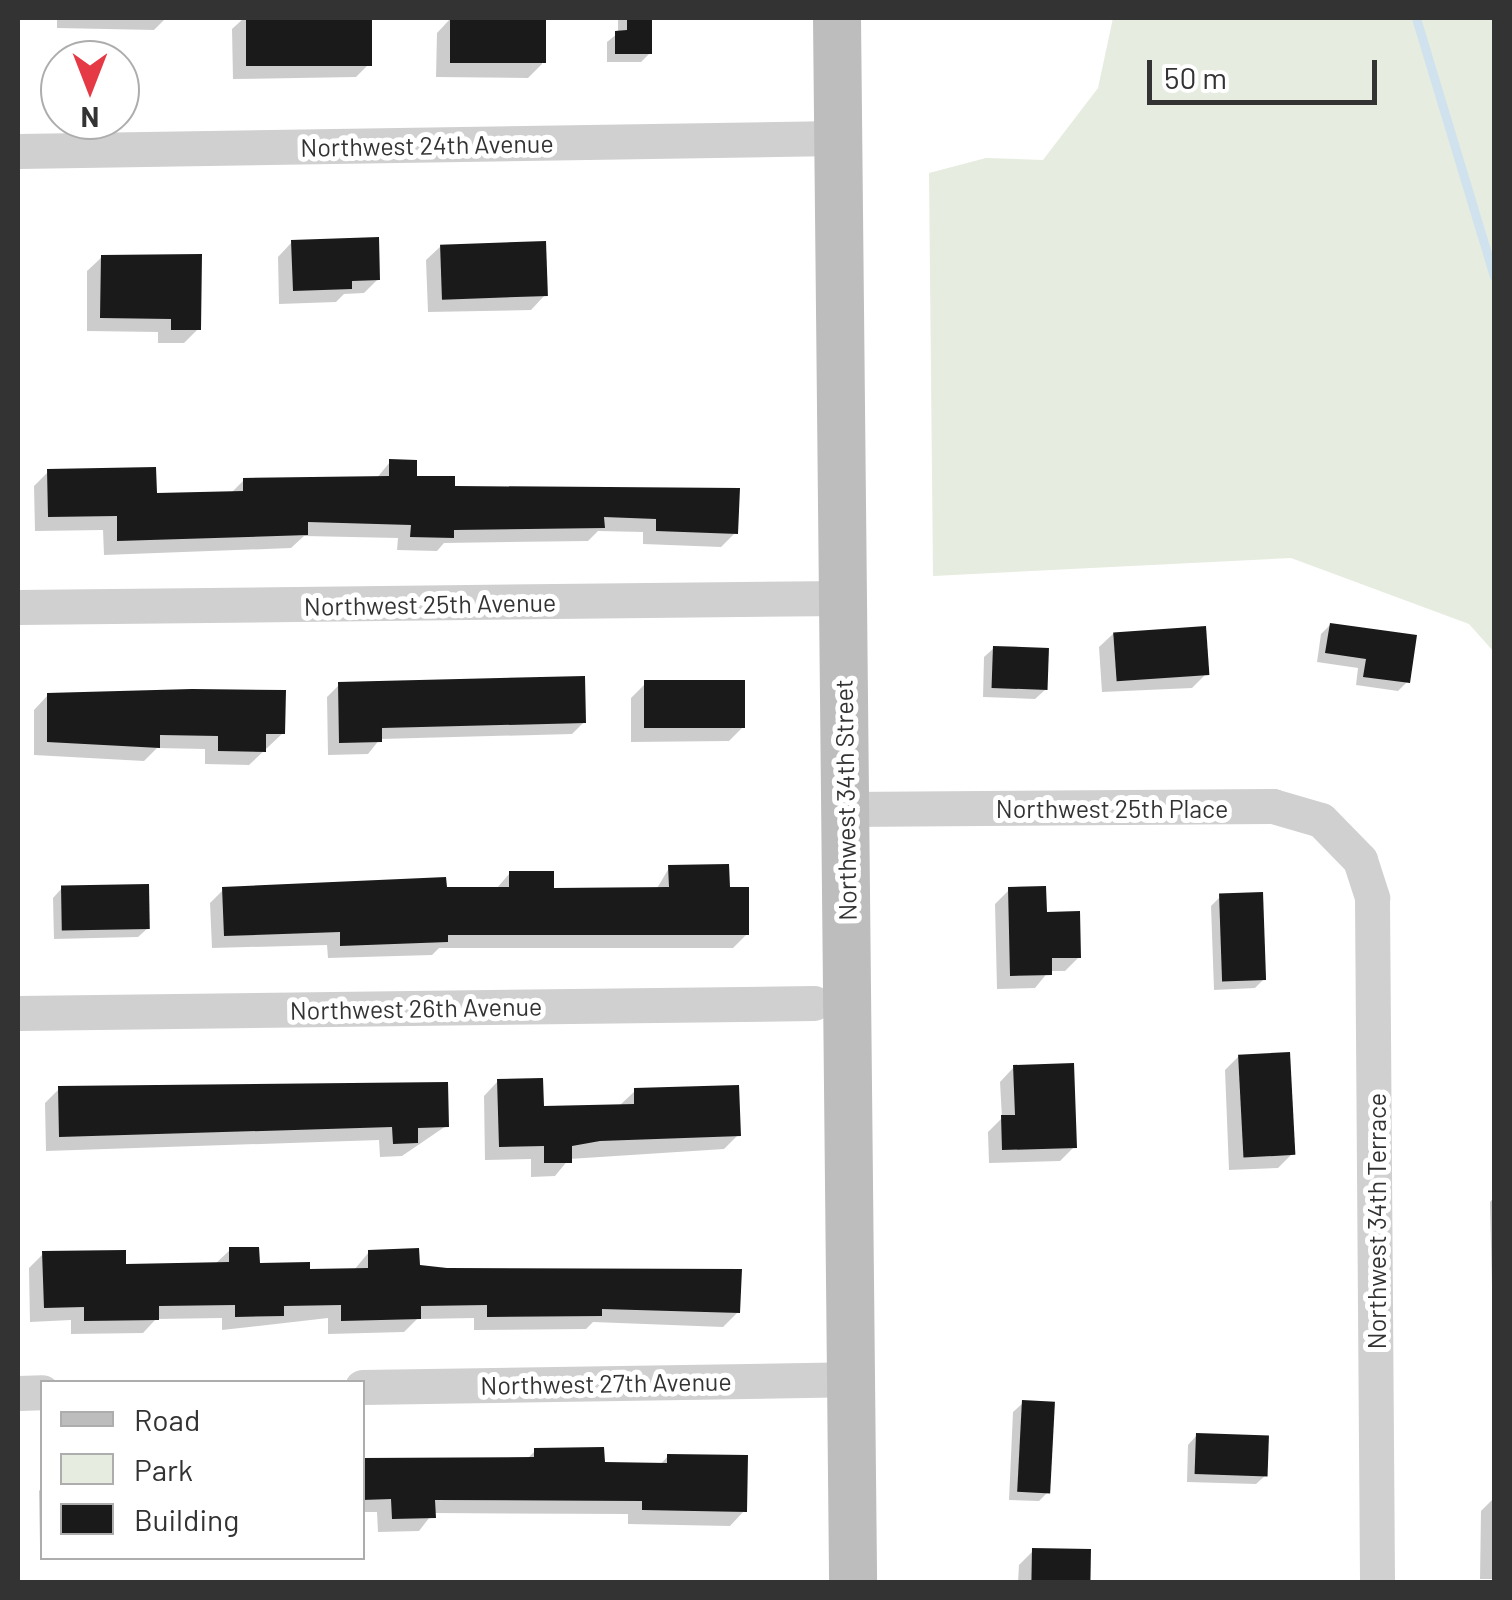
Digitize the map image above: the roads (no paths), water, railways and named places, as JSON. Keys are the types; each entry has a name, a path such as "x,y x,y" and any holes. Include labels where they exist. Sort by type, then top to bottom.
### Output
{"main road":[{"name":"Northwest 34th Street","path":"837,18 852,1582"}],"street":[{"name":"Northwest 24th Avenue","path":"18,151 837,138"},
{"name":"Northwest 25th Avenue","path":"18,607 843,598"},
{"name":"Northwest 25th Place","path":"845,809 1273,806 1321,820 1360,860"},
{"name":"Northwest 34th Terrace","path":"1360,860 1372,898 1377,1582"},
{"name":"Northwest 26th Avenue","path":"18,1013 814,1003"},
{"name":"Northwest 27th Avenue","path":"365,1387 850,1379"}],"waterway":[{"path":"1416,18 1494,277"}]}
